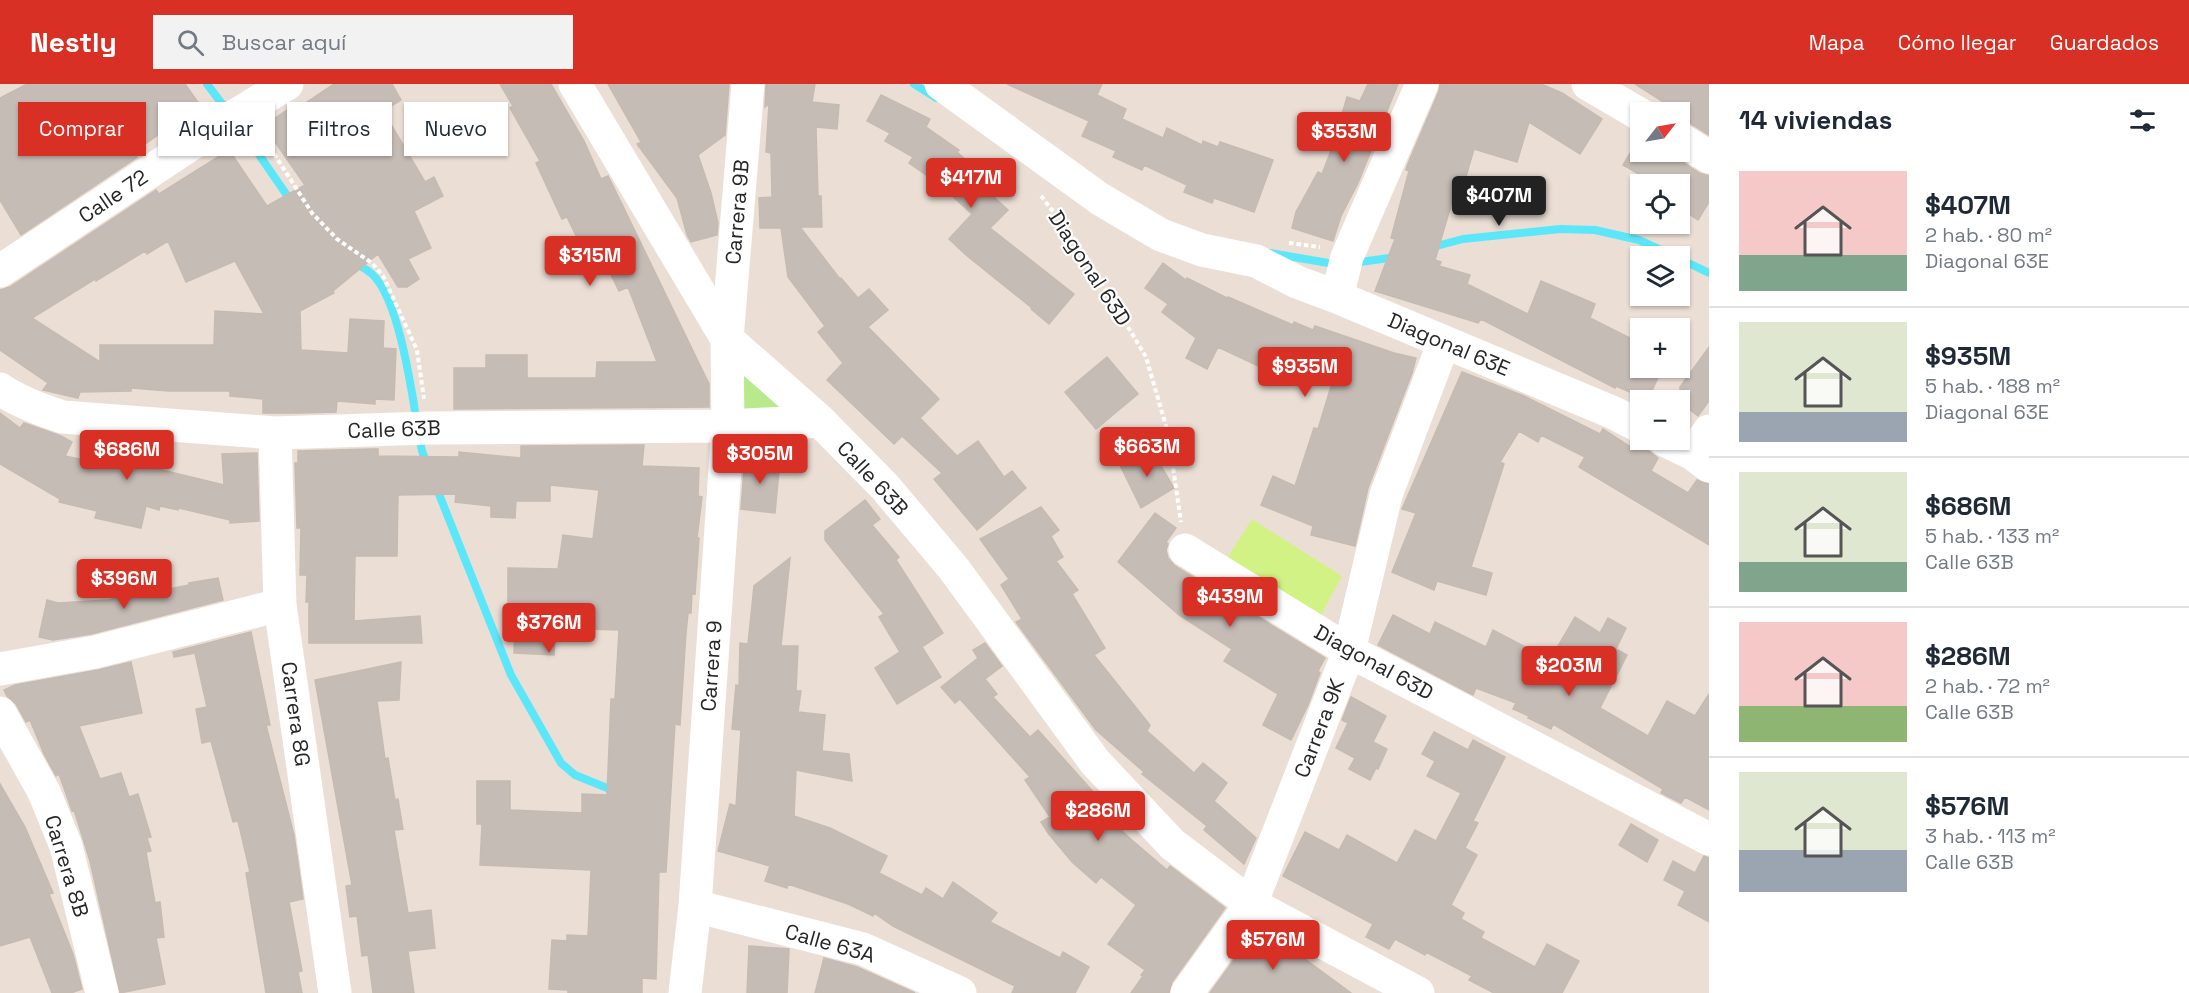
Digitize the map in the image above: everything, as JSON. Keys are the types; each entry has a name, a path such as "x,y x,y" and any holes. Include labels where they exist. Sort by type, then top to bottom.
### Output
{"street":[{"name":"Calle 72","path":"257,102 287,84"},
{"path":"575,84 727,339 820,421"},
{"name":"Carrera 9B","path":"727,339 748,84"},
{"name":"Diagonal 63D","path":"941,84 1100,199 1161,235 1202,250 1268,251"},
{"path":"1344,269 1422,84"},
{"path":"1588,84 1630,109"},
{"path":"1690,145 1709,157"},
{"name":"Calle 72","path":"0,272 173,156"},
{"name":"Diagonal 63E","path":"1268,251 1298,282 1344,269 1444,342 1614,413 1630,422"},
{"name":"Carrera 9","path":"685,993 695,906 728,426 727,339"},
{"name":"Carrera 9K","path":"1187,993 1251,904 1349,651 1386,495 1444,342"},
{"name":"Calle 63B","path":"0,388 13,398 63,417 275,433 417,428 728,426 820,421 885,487 954,569 1095,762 1172,844 1251,904 1418,993"},
{"name":"Carrera 8G","path":"275,433 280,605 335,993"},
{"name":"Diagonal 63D","path":"1185,550 1349,651 1709,839"},
{"path":"0,669 95,652 280,605"},
{"name":"Carrera 8B","path":"0,712 44,792 66,846 102,993"},
{"name":"Calle 63A","path":"695,906 863,949 960,993"}],"path":[{"path":"275,155 312,213 337,239 372,263 383,276 417,350 417,428"},
{"name":"Diagonal 63D","path":"1039,193 1079,245 1146,357 1168,433 1185,550"},
{"path":"1268,251 1344,269"}],"green space":[{"path":"742,375 748,375 782,409 744,412"},
{"path":"1252,519 1342,576 1317,623 1222,566"}],"building":[{"path":"27,84 185,84 198,102 158,102 158,135 146,143 146,102 18,102 18,156 137,157 21,235 0,200 0,98"},
{"path":"334,84 392,84 401,100 392,106 392,102 307,102"},
{"path":"500,84 551,84 584,141 601,179 608,176 619,198 709,384 709,407 454,409 454,368 486,368 486,355 527,355 527,378 596,378 597,362 657,362 628,287 619,291 596,244 583,250 567,217 562,219 536,163 540,161 510,108 513,106"},
{"path":"608,84 729,84 725,135 698,155 711,193 718,223 717,235 691,242 677,198 637,144 641,142"},
{"path":"766,84 815,84 812,102 839,105 837,129 816,127 818,196 821,196 822,227 800,227 840,279 858,298 869,289 888,310 868,327 939,399 920,418 957,456 978,441 1004,477 1012,471 1026,488 977,530 934,479 942,473 902,436 894,444 827,380 843,363 818,332 825,326 788,277 781,228 760,228 759,198 772,197 771,153 766,152 769,104 765,107"},
{"path":"1007,84 1102,84 1097,95 1126,109 1122,119 1163,138 1167,128 1202,145 1203,141 1218,147 1220,142 1273,160 1254,212 1214,198 1212,203 1184,192 1187,185 1144,165 1142,170 1113,157 1116,151 1082,136 1089,121"},
{"path":"1368,84 1398,84 1358,183 1341,216 1333,241 1292,228 1296,212 1318,172 1322,174 1342,122 1340,121 1347,97 1360,101"},
{"path":"1440,84 1541,84 1562,93 1602,119 1580,154 1529,122 1517,162 1474,149 1463,187 1457,185 1435,260 1441,262 1439,266 1470,275 1467,284 1528,314 1541,281 1595,304 1590,318 1630,338 1630,378 1658,378 1652,390 1630,390 1630,392 1616,386 1615,388 1481,319 1478,323 1375,291 1395,239 1391,238 1409,171 1406,170 1407,166"},
{"path":"1635,84 1709,84 1709,135 1690,123 1690,102 1662,101"},
{"path":"881,95 930,119 926,127 959,150 957,152 991,183 985,189 1008,210 990,228 1074,294 1049,324 949,239 972,214 939,184 909,163 913,157 885,141 890,133 867,121"},
{"path":"287,110 287,156 392,156 392,126 404,146 404,156 410,156 425,182 434,177 443,196 414,211 431,248 408,259 419,279 407,287 398,287 378,254 333,291 334,293 300,311 301,350 348,353 350,319 384,321 383,348 396,349 394,400 375,399 375,404 337,401 336,412 263,413 263,399 230,396 230,391 169,391 131,388 131,391 80,392 78,398 43,390 48,383 0,350 0,290 10,287 156,190 159,194 219,156 233,156 267,206 305,185 275,142 275,118","holes":["168,241 186,282 235,261 264,314 215,311 214,345 100,345 100,362 32,318 95,279 96,281 145,251 147,254"]},
{"path":"1630,153 1630,162 1682,162 1699,173 1709,176 1709,202 1698,220 1690,215 1690,174 1639,174 1623,165"},
{"path":"1163,263 1186,280 1187,278 1227,298 1293,325 1294,322 1313,330 1315,326 1394,353 1416,358 1368,488 1355,546 1311,535 1313,526 1261,505 1273,476 1295,486 1314,428 1318,429 1333,380 1295,366 1293,371 1273,363 1269,371 1218,347 1207,369 1186,358 1196,338 1162,312 1168,304 1145,288"},
{"path":"1709,347 1709,401 1698,416 1690,410 1690,390 1680,390 1687,378 1690,378 1690,373"},
{"path":"1107,357 1138,394 1096,429 1065,392"},
{"path":"1462,372 1524,396 1600,434 1603,429 1630,447 1630,450 1647,450 1658,458 1651,471 1688,493 1697,480 1709,484 1709,545 1579,467 1585,457 1541,435 1538,442 1519,431 1500,462 1504,464 1471,567 1492,573 1486,595 1437,581 1434,590 1392,572 1416,513 1402,509"},
{"path":"0,413 20,428 24,423 72,442 65,456 135,471 137,464 224,485 222,454 257,453 259,521 230,523 230,520 160,506 159,510 146,506 141,528 95,518 97,511 59,502 60,499 0,464"},
{"path":"644,445 642,466 699,468 698,496 702,497 697,538 699,538 695,594 692,593 691,613 688,613 686,633 680,725 675,724 666,872 659,872 656,979 642,978 642,993 568,993 568,990 549,989 552,940 567,941 567,935 588,936 591,870 480,865 482,824 477,824 477,781 510,781 510,810 582,813 582,794 607,795 611,699 615,699 619,630 555,628 554,655 514,653 515,628 511,628 511,610 508,610 508,568 558,569 563,535 593,539 599,490 550,485 550,501 516,501 515,518 491,517 491,506 455,502 456,494 398,495 397,556 355,556 354,621 420,616 422,643 309,643 307,575 300,575 301,528 297,528 295,463 298,463 298,451 378,449 378,456 459,457 459,452 521,458 521,446"},
{"path":"1151,449 1174,488 1141,508 1120,465"},
{"path":"745,457 780,460 775,513 741,509"},
{"path":"865,500 880,519 872,525 899,557 896,560 943,633 922,647 941,677 897,704 875,668 900,652 879,617 884,614 825,540 825,531"},
{"path":"1041,507 1059,530 1051,536 1063,557 1056,561 1078,590 1072,594 1105,648 1094,655 1150,725 1147,731 1194,773 1203,763 1227,783 1214,801 1256,838 1244,864 1204,830 1207,826 1142,774 1144,772 1096,730 1016,622 1022,619 1001,585 1009,579 980,539"},
{"path":"1155,513 1176,528 1166,542 1168,558 1175,566 1325,658 1318,671 1320,673 1308,705 1291,740 1263,725 1278,694 1224,661 1232,649 1179,615 1118,562"},
{"path":"790,558 781,646 798,646 796,691 801,691 798,712 825,715 822,751 849,754 852,781 796,770 794,816 830,828 887,856 879,873 922,895 926,888 943,899 953,882 997,913 990,922 1060,958 1063,952 1089,967 1075,993 1012,993 1015,986 893,926 874,913 873,916 848,904 788,884 787,888 765,881 770,866 718,851 730,804 736,806 741,730 732,729 736,685 739,686 740,643 748,644 754,586"},
{"path":"218,578 223,600 91,634 53,640 39,637 47,600 58,603 108,600 127,596 126,598"},
{"path":"1393,615 1430,634 1435,622 1486,647 1493,630 1550,660 1575,617 1600,633 1608,618 1626,628 1616,649 1627,655 1600,708 1648,736 1667,701 1695,716 1709,694 1709,810 1685,797 1681,803 1661,793 1663,789 1553,724 1551,729 1513,709 1516,703 1476,688 1473,695 1378,645"},
{"path":"251,632 270,725 266,725 294,835 303,899 289,902 302,971 298,972 302,993 266,993 246,873 250,872 238,821 233,822 211,741 202,743 196,709 207,707 195,653 174,657 173,652"},
{"path":"985,643 1002,666 985,679 997,694 993,697 1030,737 1038,730 1095,794 1088,800 1133,841 1167,870 1170,866 1225,908 1172,982 1169,993 1131,993 1145,970 1108,944 1136,905 1101,877 1096,883 1072,862 1041,822 1050,817 1025,780 1030,777 960,699 955,703 941,687 978,658 973,650"},
{"path":"131,662 142,713 79,726 100,779 121,773 129,797 138,794 151,837 147,838 151,851 146,852 155,903 160,902 164,937 156,938 165,984 120,993 90,861 74,810 72,811 59,774 56,776 44,754 30,720 26,722 16,704 4,690 15,685"},
{"path":"401,662 399,700 377,701 385,759 388,758 395,800 398,799 403,829 394,830 408,913 431,910 435,948 408,951 414,993 373,993 368,955 362,956 357,916 350,917 346,886 352,885 315,680"},
{"path":"1351,697 1386,716 1373,742 1387,749 1370,780 1349,769 1355,758 1336,748 1348,723 1342,720"},
{"path":"1434,732 1468,750 1473,740 1505,757 1473,821 1478,823 1465,848 1477,855 1451,905 1464,913 1461,919 1484,932 1481,938 1535,967 1547,944 1579,961 1562,993 1494,993 1469,980 1472,976 1395,939 1389,949 1366,937 1373,924 1283,876 1305,832 1339,850 1347,835 1397,863 1415,830 1436,841 1461,793 1427,776 1435,761 1422,754"},
{"path":"0,784 25,827 53,893 49,894 73,954 82,989 71,993 52,993 30,937 0,946"},
{"path":"1631,824 1658,840 1647,862 1619,845"},
{"path":"1704,856 1709,858 1709,922 1678,905 1685,891 1664,880 1673,861 1695,873"},
{"path":"1257,928 1279,940 1351,993 1210,993"},
{"path":"749,946 789,949 787,993 747,993"},
{"path":"824,958 857,967 915,993 815,993"}],"waterway":[{"path":"207,84 221,102"},
{"path":"914,84 936,98"},
{"path":"260,156 293,204"},
{"path":"1429,248 1463,239 1560,229 1595,230 1639,240 1652,246"},
{"path":"1270,253 1340,265"},
{"path":"1353,263 1396,257"},
{"path":"354,262 373,275 390,304 403,345 417,423"},
{"path":"1690,264 1709,273"},
{"path":"419,436 428,467"},
{"path":"435,484 511,675 561,763 575,775 617,792"}]}
